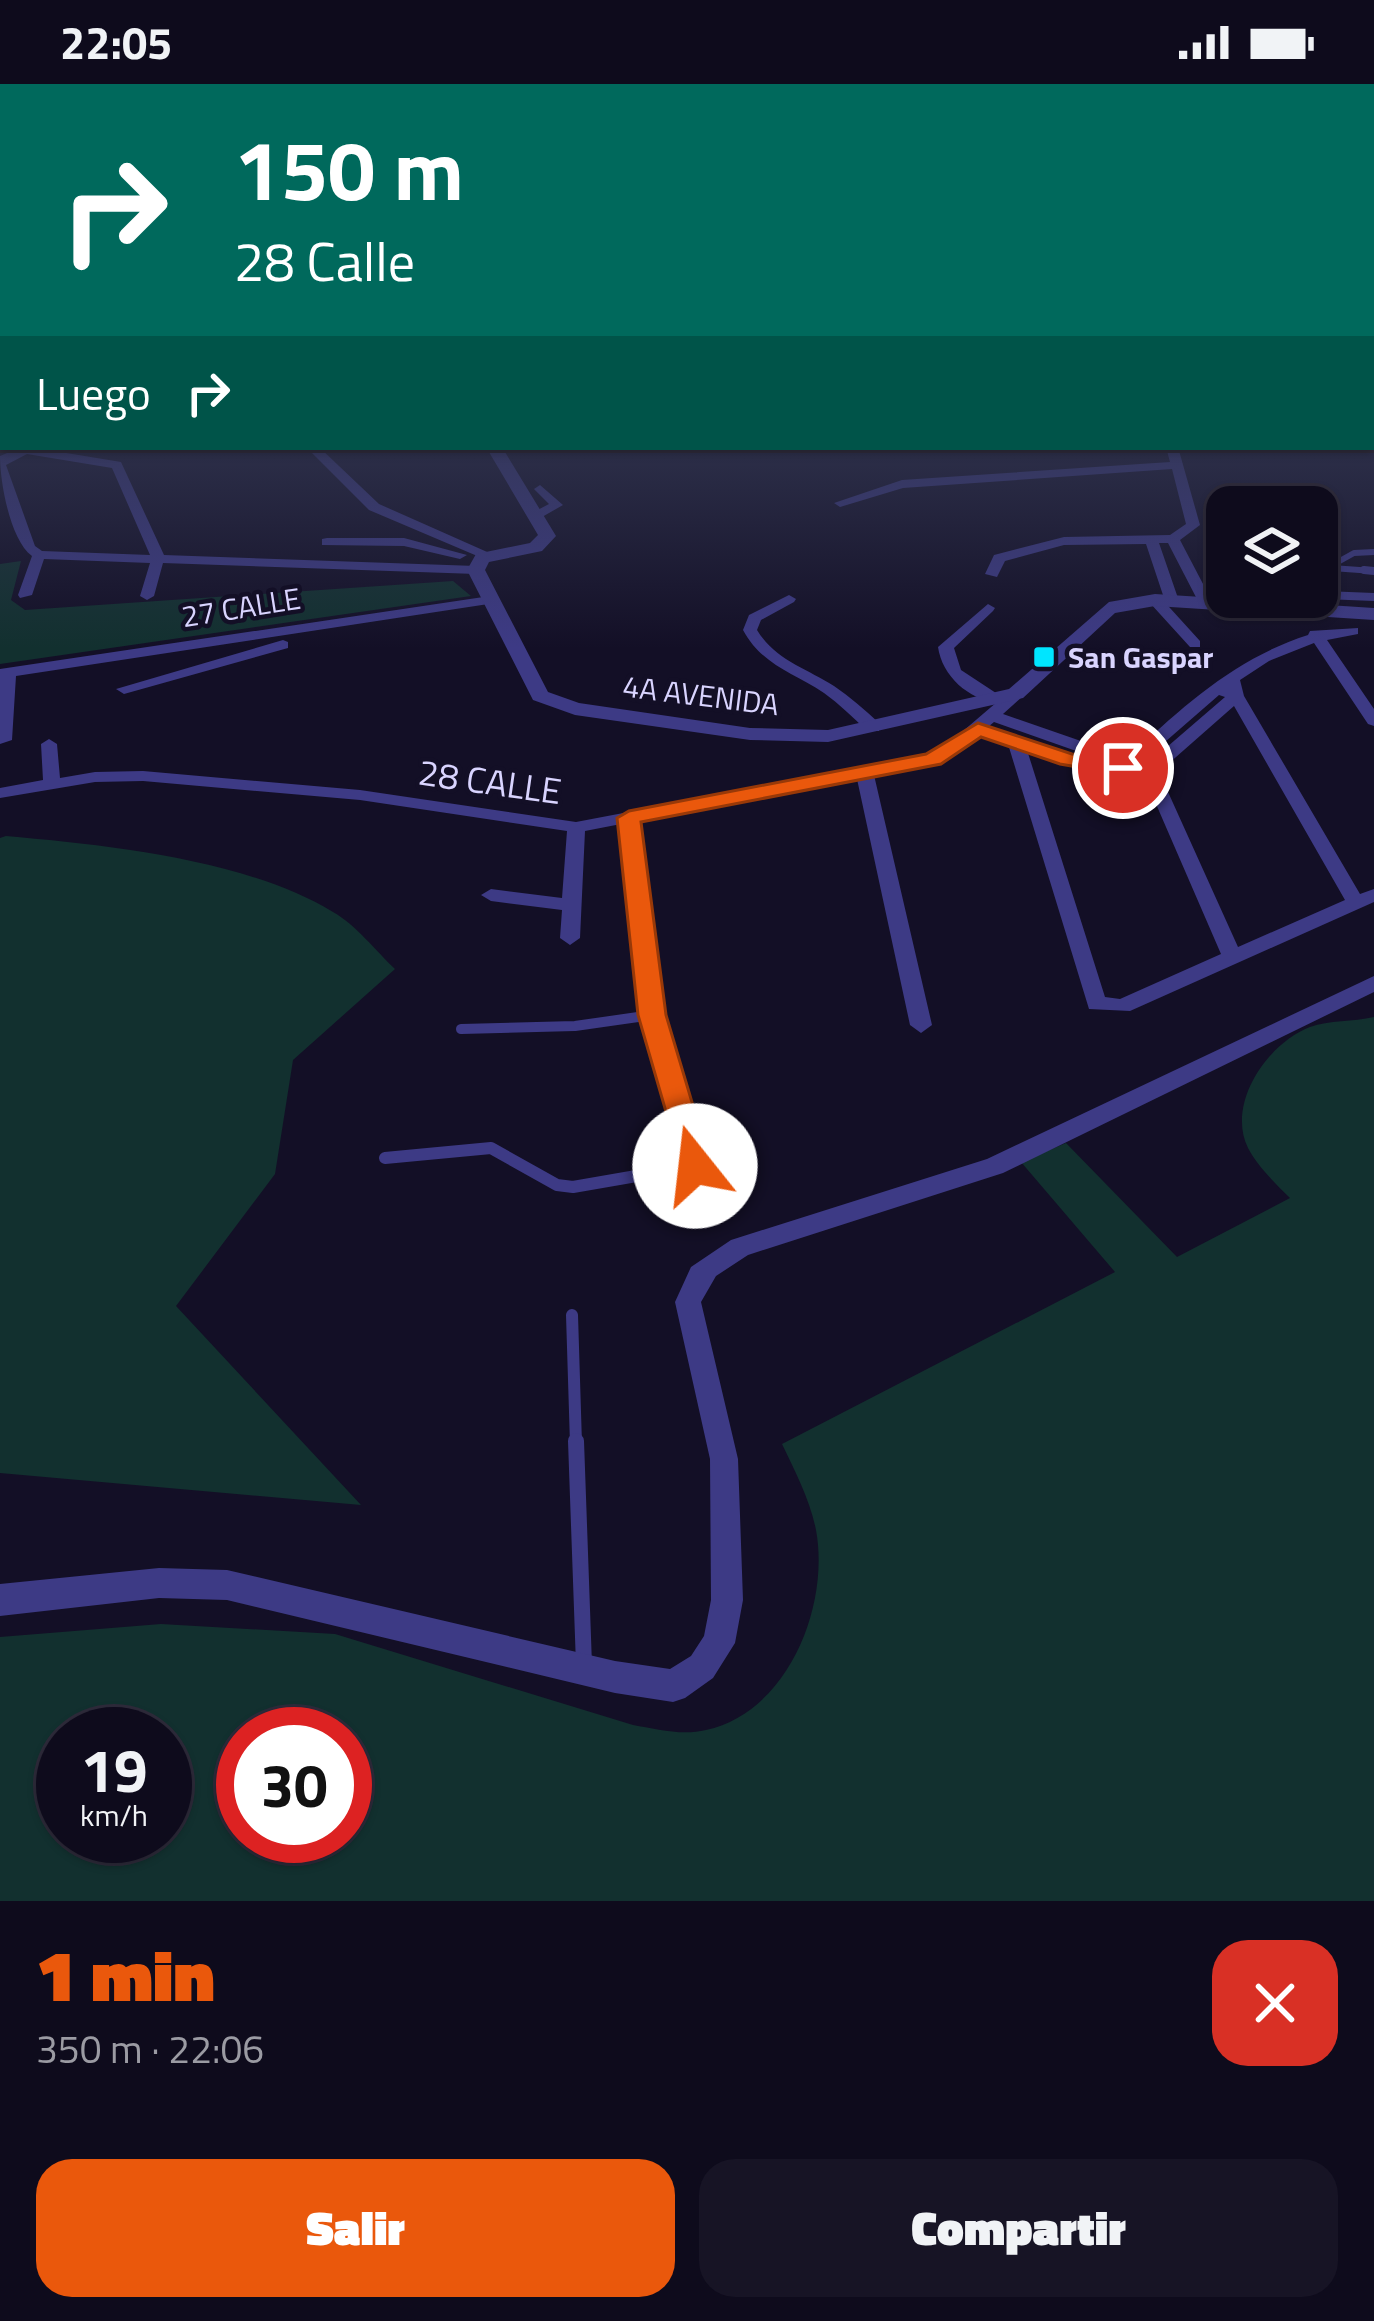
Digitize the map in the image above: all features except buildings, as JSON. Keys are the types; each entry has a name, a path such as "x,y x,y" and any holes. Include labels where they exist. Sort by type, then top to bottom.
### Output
{"street":[{"path":"6,480 34,552 25,595"},
{"path":"123,480 158,558 147,596"},
{"path":"346,480 374,507 480,562"},
{"path":"34,552 480,562 545,540 513,480"},
{"path":"840,502 902,484 963,480"},
{"path":"992,574 999,558 1034,547 1082,540 1173,539 1193,525 1181,480"},
{"path":"535,517 556,505 540,489"},
{"path":"1151,539 1164,601 1195,644"},
{"path":"1173,539 1206,603"},
{"path":"328,542 404,542 480,562"},
{"name":"4A AVENIDA","path":"480,562 490,600 540,695 556,705 786,737 828,736 995,709"},
{"path":"789,599 754,618 750,630 757,645 783,669 820,684 873,727"},
{"name":"27 CALLE","path":"4,674 284,646 490,600"},
{"path":"995,709 1109,608 1164,601 1206,603"},
{"path":"1338,605 1374,614"},
{"path":"988,608 946,647 953,674 995,709 1102,754 1147,761"},
{"path":"1147,761 1213,687 1315,634 1353,631"},
{"path":"1315,634 1374,721"},
{"path":"125,708 123,681 284,646"},
{"path":"4,674 4,740"},
{"path":"995,709 1016,742 1096,1004 1122,1006 1365,899 1236,696 1231,676"},
{"path":"1213,687 1236,696"},
{"path":"1016,742 1090,765 1147,761 1236,696"},
{"name":"28 CALLE","path":"0,793 143,776 360,795 575,826 933,759 995,709"},
{"path":"49,744 52,784"},
{"path":"1147,761 1233,959"},
{"path":"865,773 921,1025"},
{"path":"629,818 652,1015 695,1166"},
{"path":"570,938 575,826"},
{"path":"491,895 570,905"},
{"path":"0,1600 159,1583 227,1585 673,1686 702,1667 719,1643 728,1600 724,1459 688,1302 694,1280 709,1264 740,1247 995,1166 1374,983"}],"lane":[{"path":"1338,561 1354,553 1374,553"},
{"path":"1338,564 1374,571"},
{"path":"1338,602 1374,597"},
{"path":"461,1029 575,1026 652,1015"},
{"path":"385,1157 491,1148 557,1185 573,1187 695,1166"},
{"path":"572,1315 584,1667"}],"green space":[{"path":"21,561 11,600 25,610 453,581 471,596 0,664 0,564"},
{"path":"0,838 130,850 259,879 341,917 395,969 293,1060 275,1174 176,1306 361,1505 0,1473"},
{"path":"1374,1017 1374,1901 0,1901 0,1637 161,1624 335,1634 633,1725 688,1732 735,1719 781,1679 809,1622 816,1591 816,1530 782,1444 1115,1272 1021,1162 1066,1143 1177,1257 1290,1198 1248,1148 1242,1112 1266,1060 1294,1035 1325,1023"}],"place":[{"name":"San Gaspar","path":"1044,657"}],"route":[{"path":"695,1166 652,1015 629,818 933,759 978,729 1068,760 1123,768"}]}
